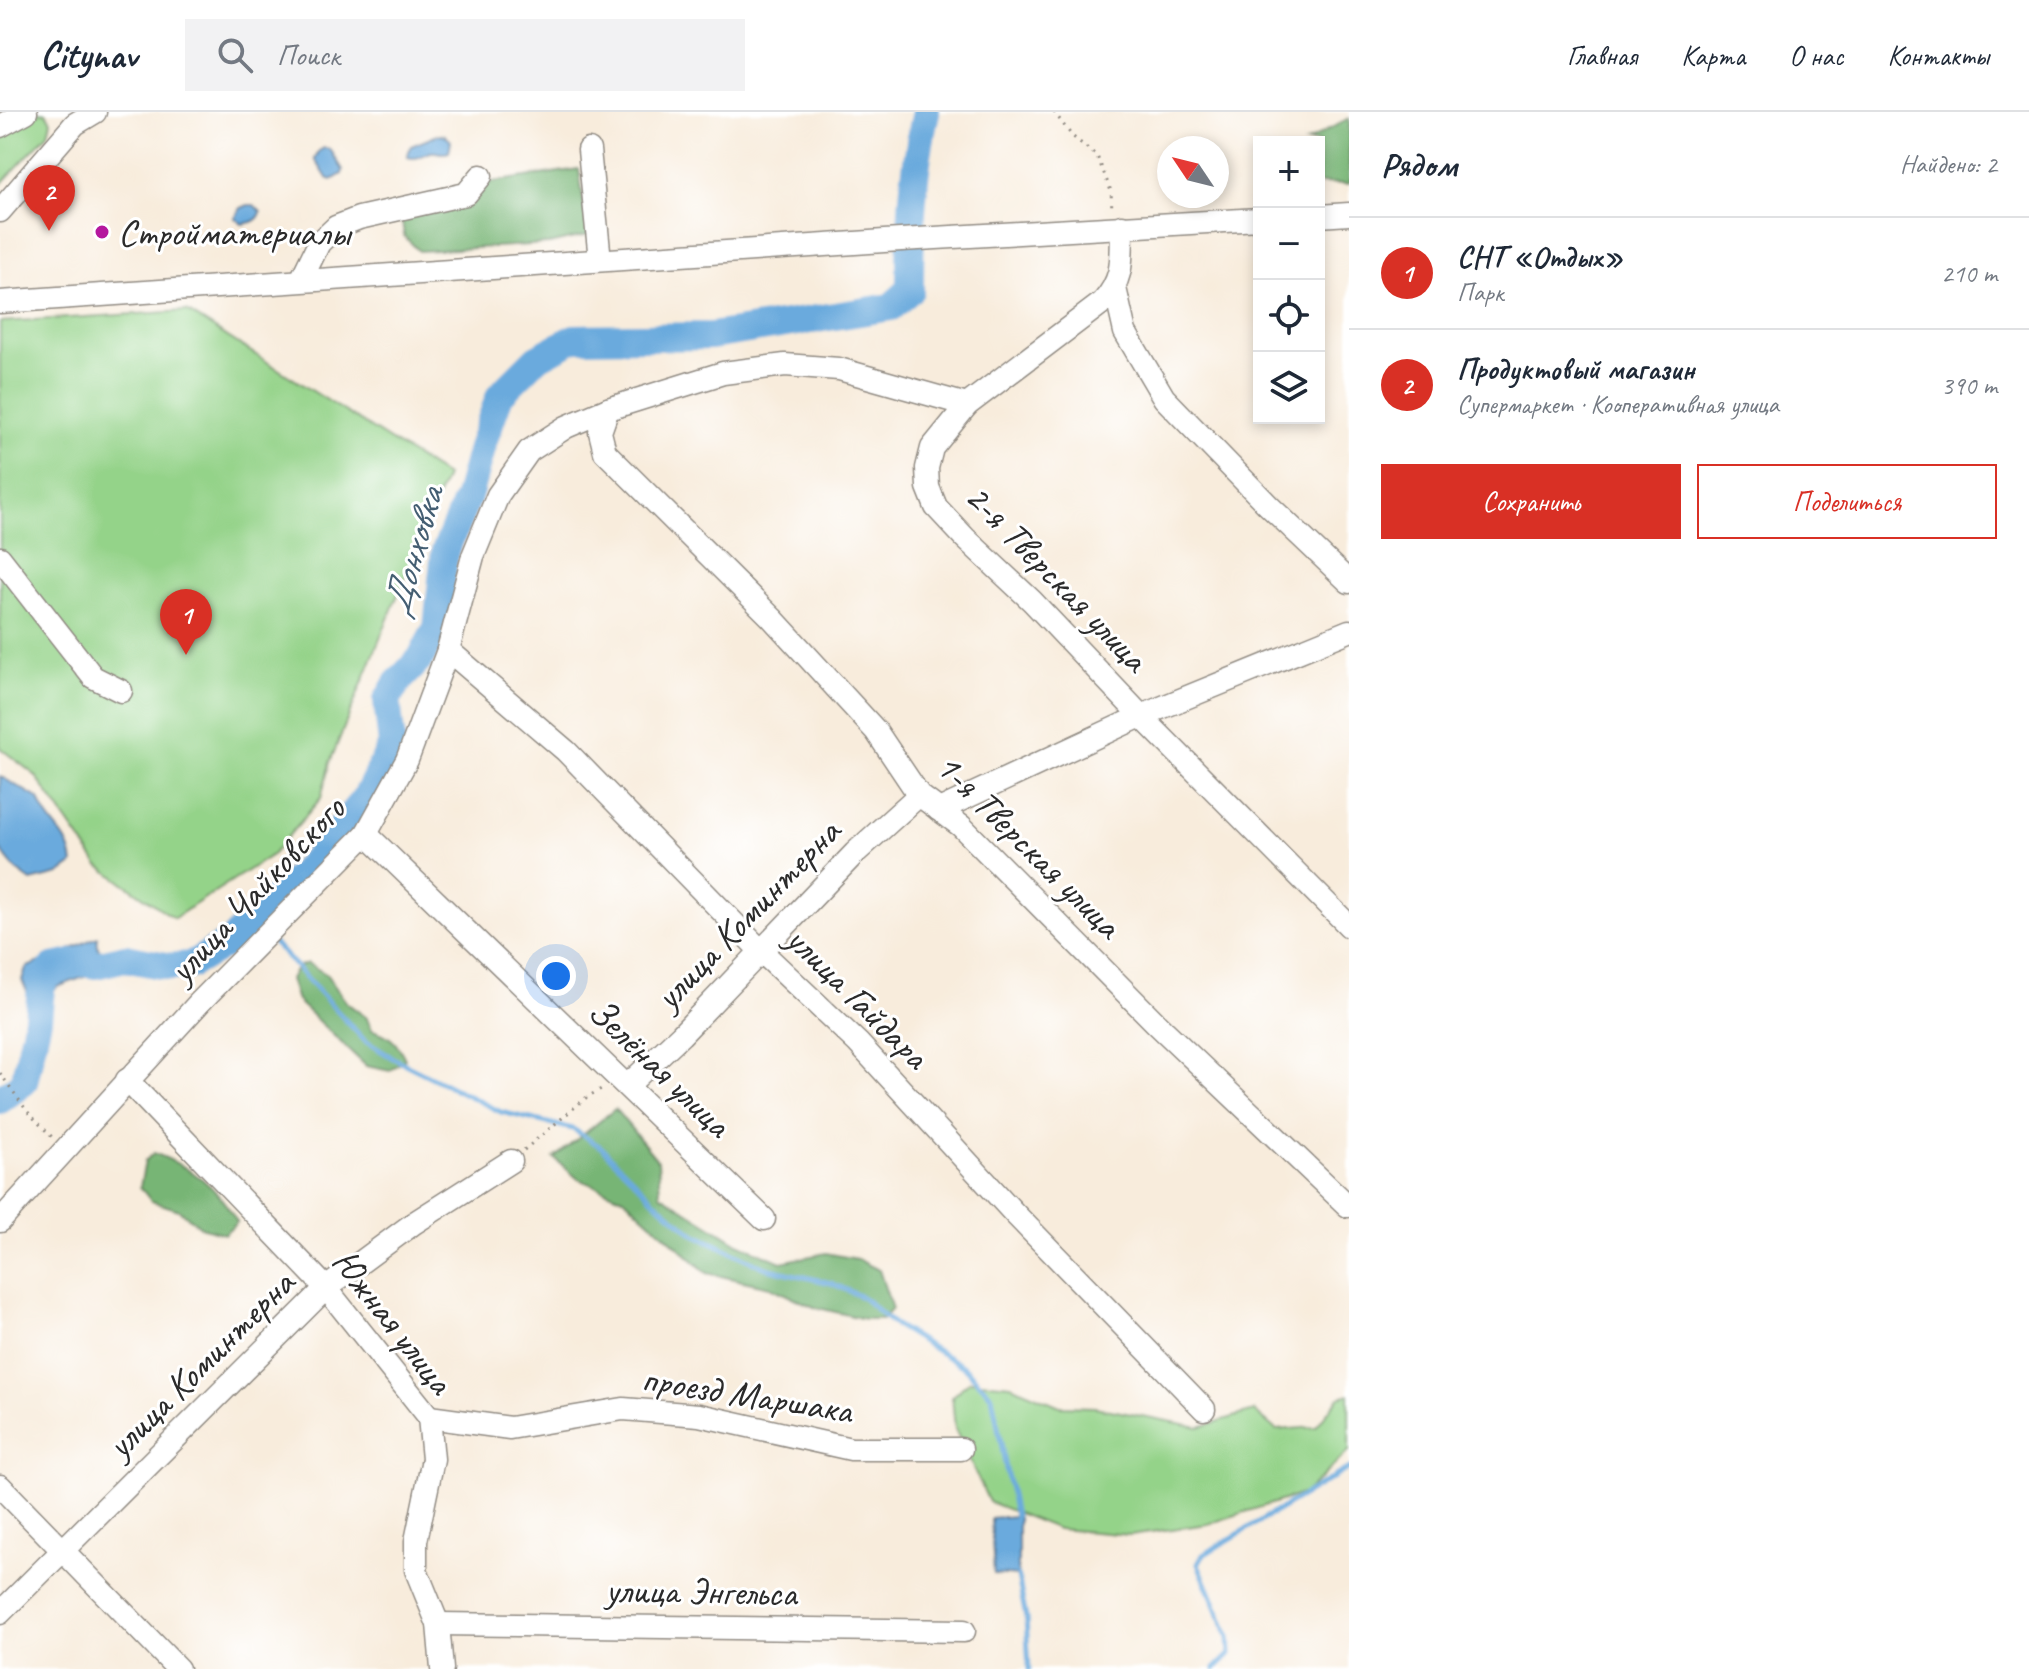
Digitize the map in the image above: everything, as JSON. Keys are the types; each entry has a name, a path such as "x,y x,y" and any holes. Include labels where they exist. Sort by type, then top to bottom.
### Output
{"street":[{"path":"0,126 26,112"},
{"path":"0,211 70,118 95,112"},
{"path":"589,150 600,260"},
{"path":"301,280 319,243 336,227 359,218 466,194 481,176"},
{"path":"1325,216 1349,214"},
{"path":"0,302 884,241 1253,219"},
{"path":"1118,227 1121,273 1115,288 1125,332 1164,398 1268,505 1349,582"},
{"name":"2-я Тверская улица","path":"1115,288 1103,302 967,405 932,448 927,468 928,487 936,507 965,538 1032,601 1349,926"},
{"name":"улица Чайковского","path":"0,1221 200,1002 366,834 407,760 448,650 473,556 498,495 529,451 566,427 608,409 723,373 785,365 839,369 967,405"},
{"name":"1-я Тверская улица","path":"608,409 600,432 605,452 782,629 876,731 919,795 961,826 1158,1025 1348,1206"},
{"path":"0,558 93,677 121,691"},
{"path":"939,810 1141,716 1349,631"},
{"name":"улица Гайдара","path":"448,650 566,751 761,951 858,1043 1015,1214 1204,1409"},
{"name":"улица Коминтерна","path":"624,1081 681,1035 855,853 919,795"},
{"name":"Зелёная улица","path":"366,834 764,1219"},
{"name":"Южная улица","path":"127,1080 326,1288 429,1417 433,1459 416,1541 416,1570 438,1624 442,1669"},
{"name":"улица Коминтерна","path":"0,1613 326,1288 414,1223 511,1161"},
{"name":"проезд Маршака","path":"429,1417 510,1428 623,1409 699,1415 851,1449 961,1449"},
{"path":"0,1486 178,1669"},
{"name":"улица Энгельса","path":"438,1624 964,1631"}],"path":[{"path":"1054,112 1072,136 1097,156 1111,191 1118,227"},
{"path":"0,1073 27,1111 65,1151"},
{"path":"511,1161 587,1097 624,1081"}],"green space":[{"path":"34,112 46,113 51,121 48,134 0,185 0,129"},
{"path":"1349,118 1349,184 1325,183 1325,136 1318,136"},
{"path":"579,169 588,235 549,244 419,251 404,236 401,214 486,183"},
{"path":"187,311 446,476 330,762 321,798 273,854 174,918 98,865 35,775 0,748 0,322"},
{"path":"307,963 326,974 347,1003 367,1018 372,1030 392,1040 405,1059 390,1071 366,1066 297,1001 290,979 297,967"},
{"path":"615,1109 658,1161 660,1194 738,1243 781,1262 826,1253 857,1259 879,1270 892,1309 883,1319 865,1319 814,1307 770,1287 707,1273 624,1198 578,1179 554,1158"},
{"path":"154,1153 202,1179 221,1198 237,1222 224,1234 201,1227 179,1210 151,1201 140,1187 145,1161"},
{"path":"970,1381 1011,1385 1060,1406 1095,1407 1199,1427 1254,1411 1276,1430 1316,1427 1339,1397 1349,1394 1349,1451 1305,1493 1208,1524 1130,1535 1058,1529 989,1502 955,1429 952,1396"}],"water":[{"path":"440,134 451,141 449,152 407,157 411,146"},
{"path":"324,148 330,149 343,170 332,180 327,178 315,159"},
{"path":"254,205 261,212 256,219 242,224 235,218 241,208"},
{"path":"0,776 39,799 68,845 73,864 59,874 31,881 16,870 0,849"},
{"path":"98,937 100,951 111,961 106,969 57,987 39,1008 30,998 22,980 26,968"},
{"path":"991,1518 1018,1518 1018,1576 994,1574"}],"waterway":[{"name":"Донховка","path":"0,1100 24,1082 38,1019 41,988 53,967 77,962 96,965 125,958 171,967 190,965 231,941 310,865 367,795 392,745 387,700 397,683 420,659 437,628 445,551 468,497 500,395 537,358 574,338 711,336 891,307 910,290 913,201 926,112"},
{"path":"231,941 255,931 262,933"},
{"path":"270,939 365,1041 501,1112 573,1129 601,1147 658,1204 694,1234 766,1268 831,1283 862,1297 892,1323 964,1367 992,1396 1015,1516"},
{"path":"1215,1669 1230,1654 1229,1637 1198,1564 1203,1555 1349,1468"},
{"path":"1018,1576 1026,1618 1029,1669"}],"place":[{"name":"Продуктовый магазин","path":"49,231"},
{"name":"Стройматериалы","path":"102,232"},
{"name":"СНТ «Отдых»","path":"186,655"}]}
